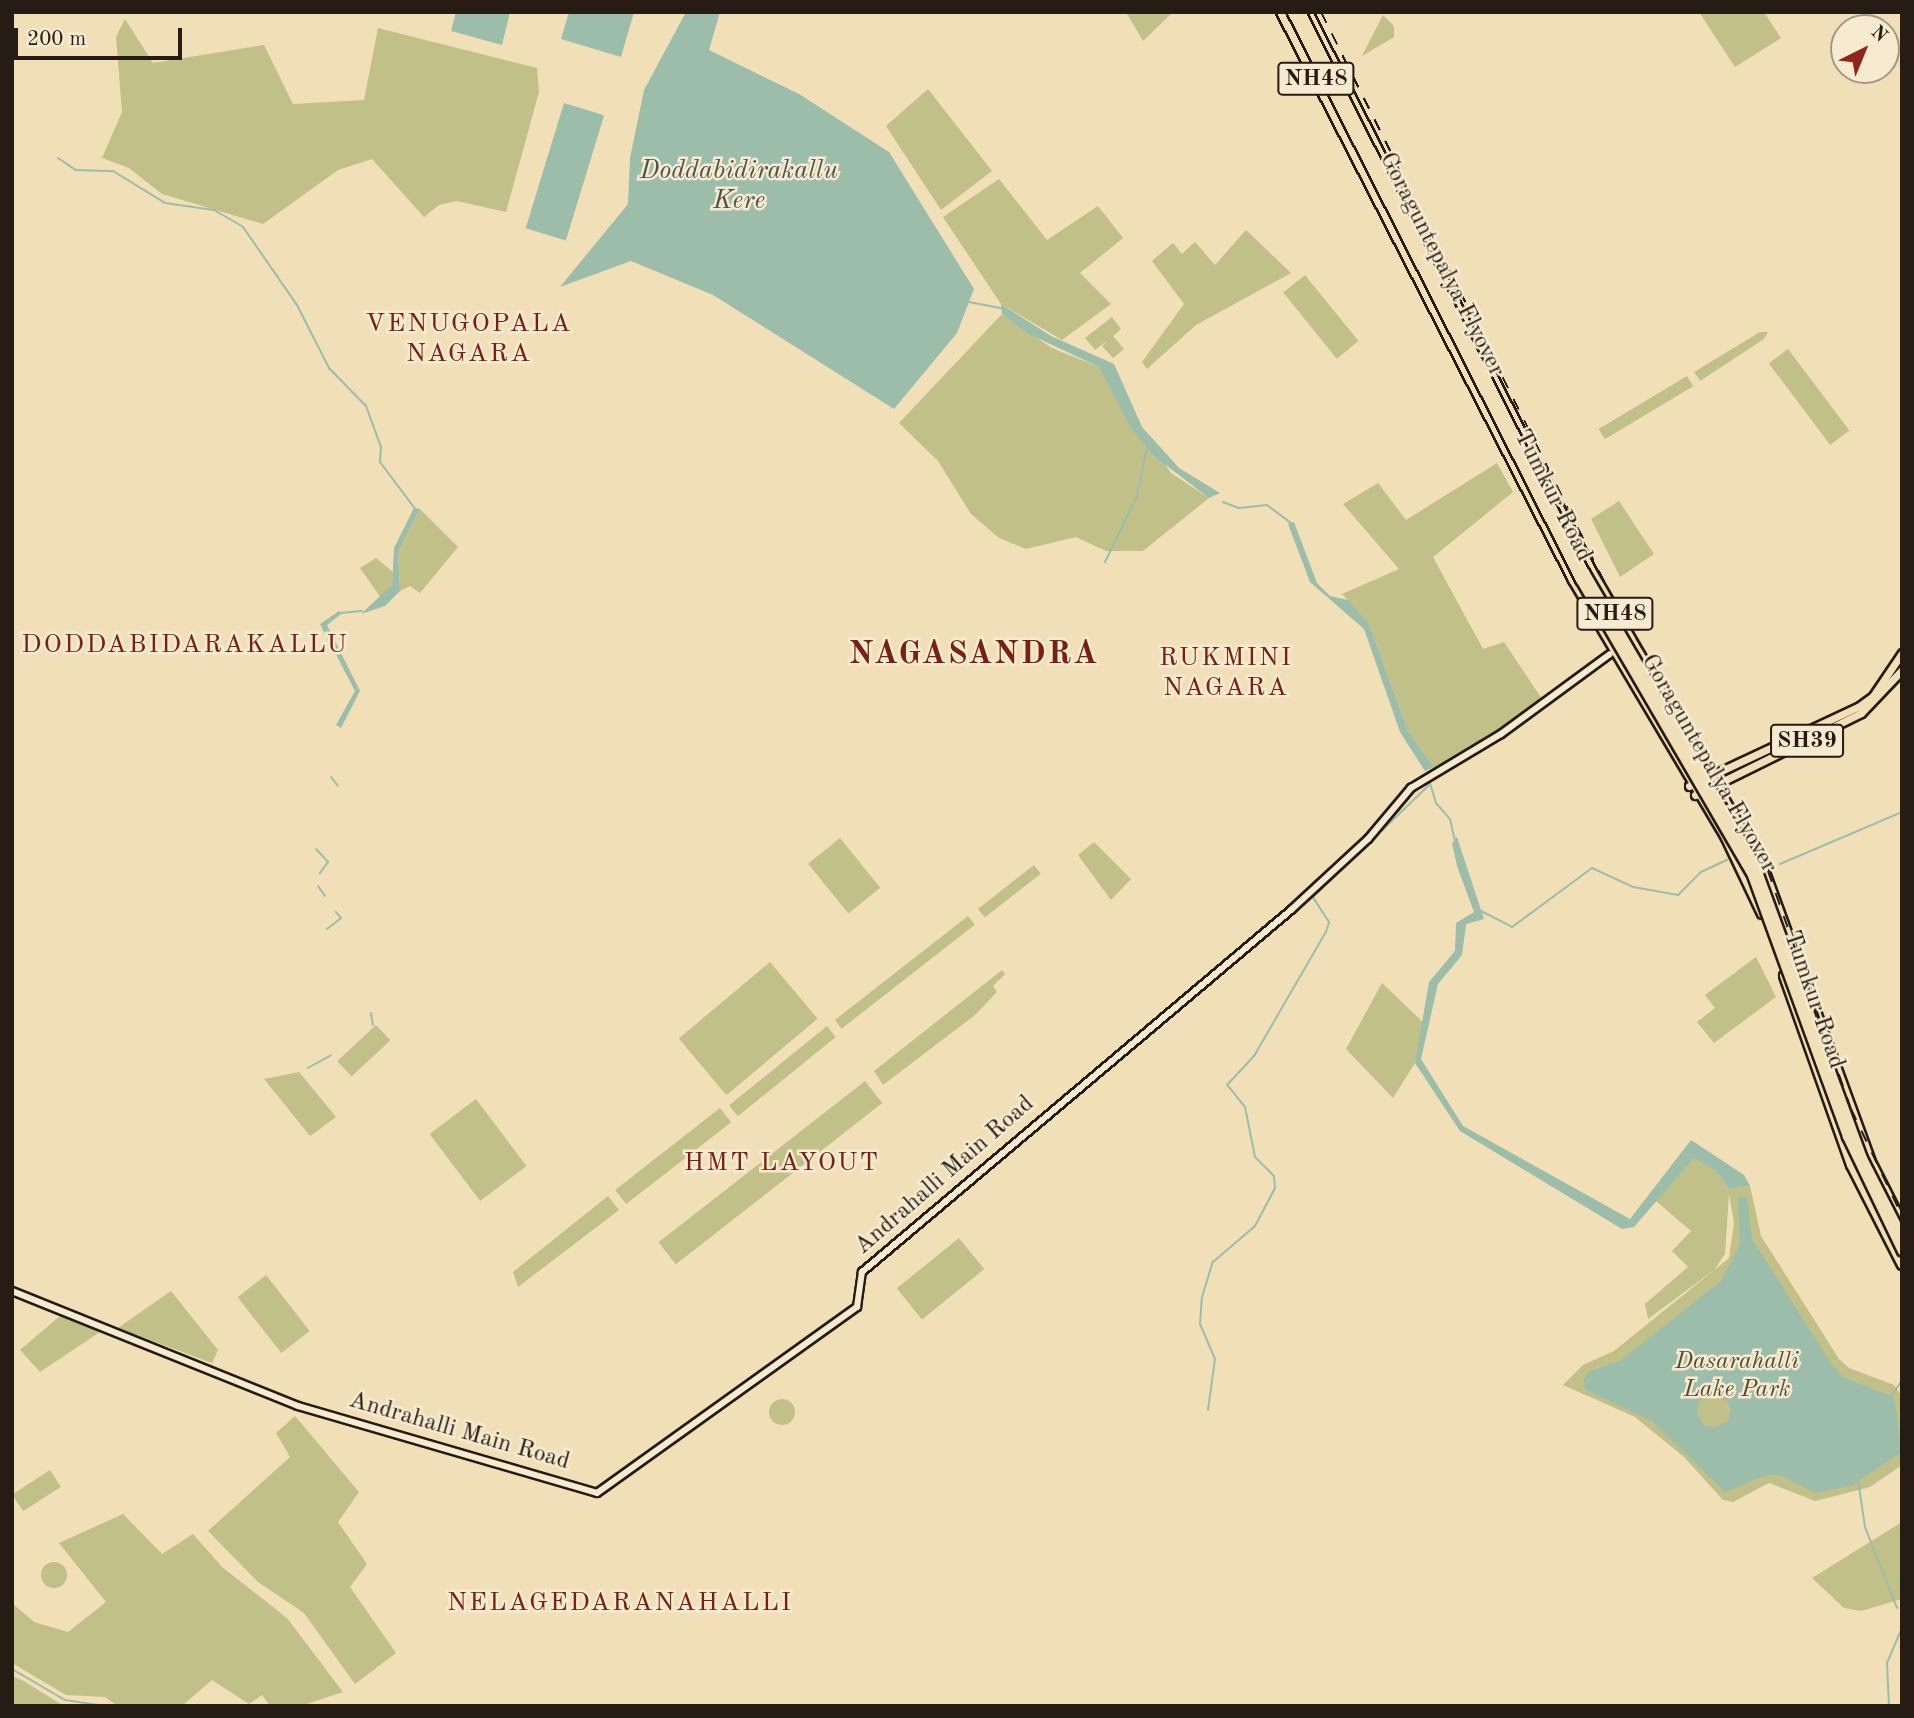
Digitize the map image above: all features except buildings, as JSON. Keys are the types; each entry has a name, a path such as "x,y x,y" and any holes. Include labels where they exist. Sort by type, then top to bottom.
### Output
{"highway":[{"name":"Tumkur Road","path":"1281,12 1512,461 1568,576 1751,888 1851,1165 1902,1265"},
{"name":"Goraguntepalya Flyover","path":"1292,12 1580,579 1747,865 1847,1136 1902,1251"},
{"name":"Goraguntepalya Flyover","path":"1300,12 1584,572 1754,863 1863,1158 1902,1237"},
{"name":"Tumkur Road","path":"1308,12 1611,607 1714,780 1777,897 1856,1124 1902,1223"},
{"path":"1512,461 1530,451"}],"main road":[{"path":"1691,786 1714,780 1858,706 1874,695 1902,653"},
{"name":"Andrahalli Main Road","path":"12,1291 298,1406 597,1493 857,1307 862,1272 1291,910 1421,782 1610,654"},
{"name":"SH39","path":"1696,794 1714,780 1861,713 1902,670"}],"green space":[{"path":"1126,12 1173,12 1143,41"},
{"path":"1699,12 1764,12 1781,38 1735,67"},
{"path":"1383,15 1394,26 1394,37 1362,56"},
{"path":"125,19 153,63 264,45 293,104 364,100 378,28 537,68 539,92 506,212 457,201 439,205 424,217 372,159 338,170 263,224 162,194 129,168 102,158 122,112 116,37"},
{"path":"928,89 992,171 941,210 886,126"},
{"path":"999,179 1047,240 1098,206 1123,238 1080,273 1111,304 1062,340 1001,304 943,217"},
{"path":"1246,230 1291,273 1196,325 1147,369 1142,362 1184,304 1152,261 1173,243 1182,254 1195,242 1215,265"},
{"path":"1305,275 1358,341 1337,359 1283,293"},
{"path":"1002,314 1052,348 1099,367 1171,473 1209,498 1143,551 1106,551 1076,537 1026,549 999,538 971,514 938,461 899,423"},
{"path":"1112,317 1121,329 1113,336 1124,349 1113,358 1102,346 1108,340 1095,350 1085,338"},
{"path":"1760,332 1768,332 1764,339 1700,381 1694,372"},
{"path":"1788,349 1849,430 1830,445 1769,363"},
{"path":"1687,376 1693,386 1605,439 1599,429"},
{"path":"1497,463 1513,492 1433,557 1483,649 1504,642 1542,699 1461,757 1434,767 1408,731 1369,624 1342,594 1399,569 1343,504 1378,483 1406,520"},
{"path":"1619,501 1654,554 1620,577 1591,519"},
{"path":"420,509 458,547 420,593 410,586 400,591 398,552"},
{"path":"376,558 393,572 392,585 381,598 360,568"},
{"path":"840,838 880,888 848,914 808,864"},
{"path":"1094,842 1131,879 1111,900 1078,855"},
{"path":"1034,865 1041,874 985,917 978,909"},
{"path":"968,916 975,925 842,1029 835,1020"},
{"path":"1756,957 1776,997 1714,1043 1697,1022 1715,1008 1705,995"},
{"path":"770,962 818,1019 726,1095 679,1038"},
{"path":"1002,970 1005,974 993,986 997,992 975,1015 883,1085 874,1071"},
{"path":"1382,983 1424,1023 1415,1063 1393,1098 1346,1049"},
{"path":"376,1025 390,1040 352,1077 337,1061"},
{"path":"827,1026 836,1037 738,1116 729,1105"},
{"path":"299,1072 336,1117 310,1136 264,1079"},
{"path":"865,1081 882,1103 676,1264 659,1242"},
{"path":"476,1099 527,1166 480,1201 430,1134"},
{"path":"720,1108 731,1122 626,1204 615,1190"},
{"name":"Dasarahalli Lake Park","path":"1694,1157 1716,1171 1729,1189 1750,1186 1761,1236 1839,1359 1849,1368 1894,1385 1902,1397 1902,1465 1870,1487 1815,1501 1769,1483 1733,1502 1723,1500 1684,1457 1635,1417 1563,1385 1583,1365 1614,1351 1729,1258 1734,1223 1729,1194 1725,1254 1714,1270 1648,1319 1645,1304 1688,1267 1672,1251 1691,1231 1656,1201"},
{"path":"608,1196 619,1210 518,1287 513,1272"},
{"path":"959,1238 984,1269 922,1319 897,1288"},
{"path":"266,1275 310,1331 281,1353 238,1297"},
{"path":"171,1291 218,1350 212,1363 118,1328"},
{"path":"60,1316 100,1332 40,1372 20,1350"},
{"path":"782,1399 791,1403 795,1412 791,1421 782,1425 773,1421 769,1412 773,1403"},
{"path":"295,1416 359,1492 338,1522 367,1564 350,1587 396,1653 355,1684 304,1613 258,1582 208,1531 290,1457 276,1433"},
{"path":"50,1470 61,1487 23,1511 12,1495"},
{"path":"123,1514 162,1554 193,1534 222,1567 287,1618 343,1692 301,1706 270,1706 262,1695 249,1704 212,1680 182,1706 118,1706 105,1697 66,1695 12,1663 12,1603 34,1622 68,1632 106,1602 59,1543"},
{"path":"1902,1522 1902,1599 1861,1611 1844,1608 1812,1578"},
{"path":"54,1562 64,1565 67,1575 64,1585 54,1588 44,1585 41,1575 44,1565"},
{"path":"12,1676 22,1680 64,1706 12,1706"}],"water":[{"path":"456,12 510,12 502,45 451,31"},
{"path":"569,12 634,12 621,57 561,39"},
{"name":"Doddabidirakallu Kere","path":"686,12 720,12 709,50 799,94 889,152 974,289 957,333 894,409 713,295 631,261 560,287 628,204 630,158 644,90"},
{"path":"564,103 604,115 566,241 526,228"},
{"path":"1001,304 1051,336 1114,364 1142,427 1179,468 1220,493 1209,498 1154,456 1131,428 1099,367 1029,334 1002,314"},
{"path":"414,508 420,509 398,552 400,591 385,606 361,614 392,585 394,548"},
{"path":"1294,522 1317,583 1330,596 1348,600 1369,624 1408,731 1434,767 1425,771 1400,732 1364,629 1310,582 1288,524"},
{"path":"339,611 341,614 327,625 360,691 341,728 336,725 355,691 320,624"},
{"path":"1457,837 1484,919 1466,924 1462,955 1438,984 1421,1059 1463,1126 1630,1219 1691,1140 1744,1175 1750,1186 1729,1189 1716,1171 1694,1158 1634,1227 1622,1229 1460,1131 1415,1063 1429,982 1455,951 1456,923 1474,912 1457,866 1452,843"},
{"name":"Dasarahalli Lake Park","path":"1747,1196 1752,1239 1832,1365 1843,1377 1894,1397 1902,1452 1851,1486 1815,1493 1780,1475 1764,1476 1725,1492 1652,1421 1585,1390 1584,1379 1590,1371 1620,1361 1721,1281 1740,1245 1738,1197","holes":["1711,1394 1725,1398 1731,1409 1728,1421 1715,1428 1704,1425 1697,1413 1699,1402"]}],"waterway":[{"path":"58,158 76,170 113,171 165,203 214,210 243,227 297,305 329,368 366,406 381,447 380,462 416,510"},
{"path":"969,302 1001,308"},
{"path":"1105,562 1137,496 1147,447"},
{"path":"1223,502 1239,508 1267,505 1292,524"},
{"path":"340,613 362,611"},
{"path":"331,777 338,786"},
{"path":"1429,780 1436,803 1450,819 1455,841"},
{"path":"1208,1410 1215,1359 1200,1324 1202,1297 1213,1262 1255,1226 1275,1188 1274,1176 1255,1157 1245,1107 1227,1085 1254,1056 1326,932 1329,922 1313,897 1429,785"},
{"path":"1780,864 1902,812"},
{"path":"316,849 328,862 320,873"},
{"path":"1481,911 1512,927 1592,868 1633,887 1678,895 1701,872 1727,860"},
{"path":"318,886 325,896"},
{"path":"327,929 341,918 336,912"},
{"path":"371,1013 373,1025"},
{"path":"308,1068 331,1055"},
{"path":"1891,1397 1902,1380"},
{"path":"1858,1480 1865,1527 1897,1608"},
{"path":"1889,1706 1887,1663 1902,1628"},
{"path":"12,1669 65,1700 105,1706"}],"railway":[{"path":"1321,12 1612,597 1760,848 1851,1109 1902,1216"}],"district":[{"name":"VENUGOPALA NAGARA","path":"469,340"},
{"name":"DODDABIDARAKALLU","path":"185,646"},
{"name":"NAGASANDRA","path":"974,655"},
{"name":"RUKMINI NAGARA","path":"1226,674"},
{"name":"HMT LAYOUT","path":"782,1164"},
{"name":"NELAGEDARANAHALLI","path":"620,1604"}]}
